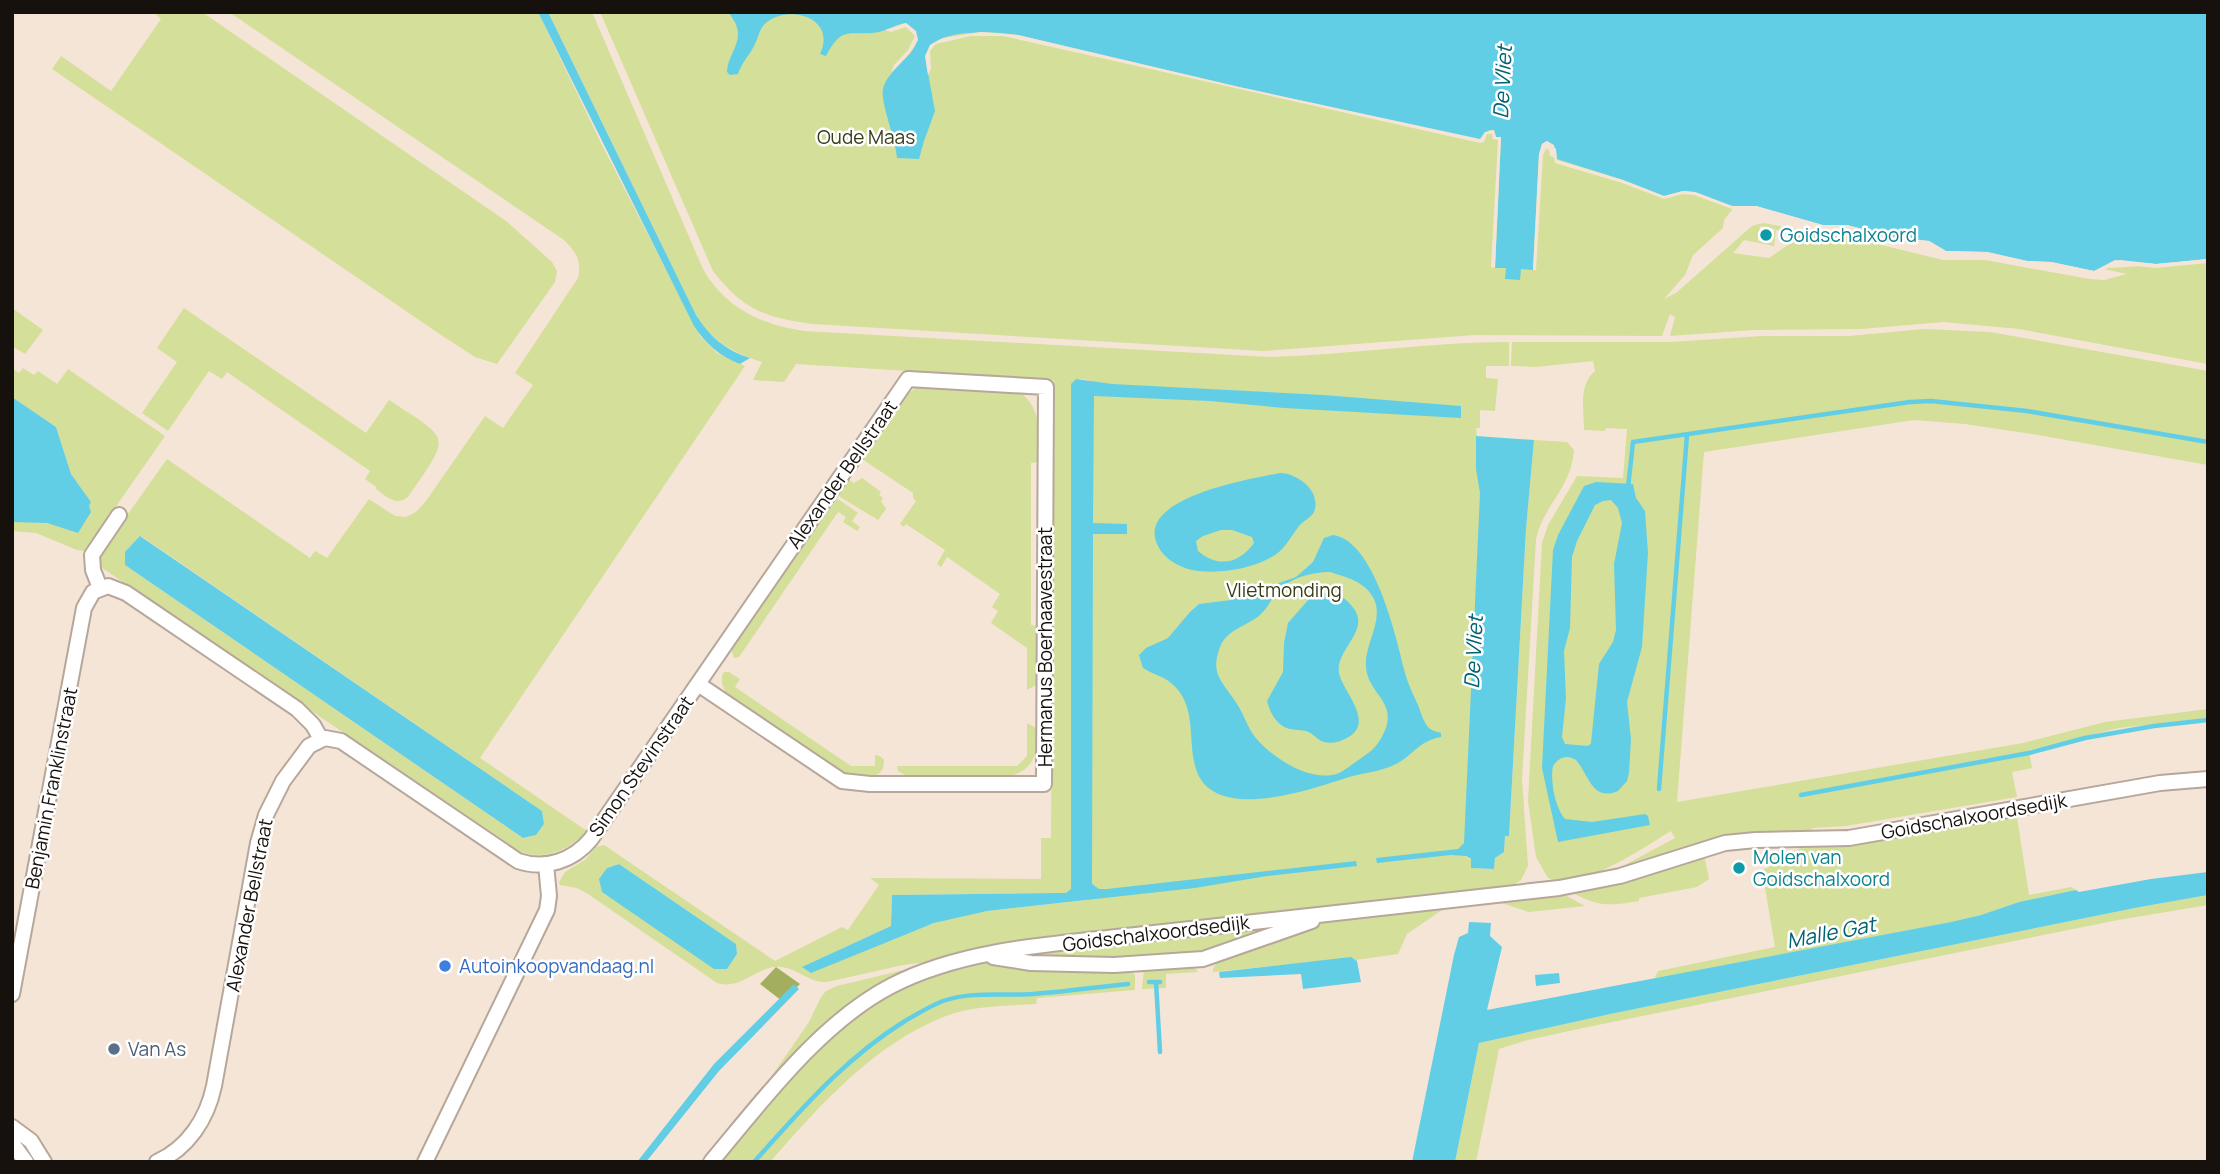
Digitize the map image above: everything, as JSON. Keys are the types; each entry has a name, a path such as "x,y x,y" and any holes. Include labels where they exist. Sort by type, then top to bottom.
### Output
{"street":[{"name":"Alexander Bellstraat","path":"698,684 908,379 1046,387"},
{"name":"Hermanus Boerhaavestraat","path":"698,684 842,781 870,784 1044,784 1046,387"},
{"path":"119,515 92,555 93,570 100,588 112,587 121,590 301,713 316,728 321,739 341,741 514,859 527,864 546,864 549,896 547,910 425,1162"},
{"name":"Benjamin Franklinstraat","path":"12,994 84,608 89,596 100,588"},
{"name":"Simon Stevinstraat","path":"546,864 567,859 586,845 698,684"},
{"name":"Alexander Bellstraat","path":"157,1162 176,1157 198,1126 212,1097 258,843 266,815 280,786 296,762 309,746 321,739"},
{"name":"Goidschalxoordsedijk","path":"711,1162 798,1062 858,1007 903,980 938,967 985,956 1092,940 1559,888 1620,876 1725,843 1849,838 2160,783 2208,779"},
{"name":"Goidschalxoordsedijk","path":"985,956 1015,962 1114,965 1203,959 1328,914"},
{"path":"12,1127 31,1141 44,1162"},
{"path":"12,1143 26,1162"}],"green space":[{"path":"153,12 202,12 506,221 552,262 557,271 555,282 497,364 475,357 444,337 52,69 61,56 111,91 161,19"},
{"path":"229,12 538,12 601,143 700,336 717,353 745,366 480,758 587,831 562,850 532,855 512,848 101,567 98,562 101,552 167,459 310,558 315,551 327,558 369,499 395,516 406,517 416,512 485,416 503,428 533,385 515,373 578,278 577,257 564,240","holes":["141,536 542,811 544,824 536,835 523,838 125,565"]},
{"name":"Vlietmonding","path":"548,12 592,12 703,269 722,294 759,319 804,331 1269,357 1509,342 1509,366 1486,366 1486,378 1498,379 1495,411 1480,410 1480,428 1476,428 1483,489 1465,856 1471,860 1471,868 1494,869 1495,858 1504,852 1505,836 1509,836 1526,529 1534,440 1567,442 1574,450 1568,475 1545,516 1536,539 1522,779 1528,866 1521,880 1511,887 903,965 827,982 813,980 788,968 774,967 732,984 717,983 588,894 577,888 560,885 565,872 585,860 596,847 604,845 775,961 842,927 848,930 879,885 870,878 1041,879 1041,838 1051,838 1054,380 796,364 784,382 753,380 762,362 724,345 696,315","holes":["1076,379 1089,380 1088,900 987,911 950,918 803,967 891,926 892,895 1066,893 1071,889 1071,385","619,864 736,944 737,954 727,969 714,969 607,868"]},
{"name":"Oude Maas","path":"600,12 888,12 984,23 1484,123 1549,150 1550,156 1615,175 1693,186 1734,207 1724,220 1723,228 1693,255 1685,275 1664,299 1676,293 1752,226 1763,223 1865,241 1943,260 1985,260 2089,279 2104,280 2127,274 2090,266 2113,268 2208,261 2208,364 2019,329 1944,322 1861,329 1753,330 1670,336 1675,317 1670,314 1662,336 1475,335 1263,351 813,324 782,319 757,310 735,295 713,271","holes":["1760,226 1775,229 1772,243 1758,241","1776,230 1790,232 1788,245 1769,258 1733,253 1744,240 1774,246"]},
{"path":"12,308 43,330 25,354 12,346"},
{"path":"184,308 366,433 389,400 425,424 438,440 437,449 408,497 395,501 384,495 365,479 370,471 227,372 222,379 209,371 168,431 142,413 177,362 157,348"},
{"path":"1924,329 1990,332 2208,371 2208,465 2032,434 1914,420 1704,452 1677,802 2023,743 2105,722 2208,709 2208,718 2119,728 2029,750 2032,768 2012,772 2017,797 1846,826 1813,828 1808,833 1710,841 1621,869 1675,838 1671,831 1593,874 1561,881 1548,878 1536,857 1528,801 1542,543 1548,525 1577,476 1623,478 1627,429 1584,430 1584,391 1586,383 1595,371 1593,361 1536,367 1511,366 1512,342 1672,342 1762,336 1849,336"},
{"path":"12,368 19,373 23,368 34,375 38,371 57,384 68,369 165,436 85,551 36,533 12,531 12,522 37,521 57,525 89,506 91,502 71,474 56,427 12,397"},
{"path":"927,386 1020,392 1033,407 1036,415 1039,462 1031,463 1031,625 1037,626 1037,681 1036,685 1027,690 1027,648 991,623 998,611 992,607 1000,594 947,557 941,567 937,564 945,550 906,524 904,527 900,524 916,501 913,493 862,459 907,394 916,388"},
{"path":"862,478 881,492 879,495 883,498 881,501 886,509 878,520 837,495 848,479 854,483"},
{"path":"835,497 858,513 852,521 860,527 857,531 843,522 846,517 838,512 739,657 734,658 731,648"},
{"path":"724,672 740,679 735,687 851,766 875,766 875,755 880,756 884,760 880,772 869,777 841,772 727,695 722,684"},
{"path":"1027,723 1036,728 1036,752 1029,765 1017,774 907,776 898,771 897,766 1017,766 1027,756"},
{"path":"2017,817 2029,895 2071,887 2076,890 2019,902 1951,922 1658,979 1655,977 1658,971 1775,947 1762,870 1769,867 1767,860 1807,846 1909,833 1910,836 1921,836 1926,832"},
{"path":"1704,854 1709,879 1697,887 1639,898 1639,901 1611,904 1597,903 1571,892"},
{"path":"1561,893 1585,906 1529,912 1495,901"},
{"path":"2208,895 2208,905 2118,920 1578,1029 1499,1049 1476,1162 1455,1162 1479,1043 1615,1013"},
{"path":"1442,907 1442,910 1407,934 1398,954 1213,972 1222,957 1325,919"},
{"path":"1301,922 1208,953 1155,960 1007,958"},
{"path":"986,963 1129,969 1135,975 1135,990 1037,998 1036,1004 979,1008 946,1016 920,1028 872,1059 829,1098 770,1162 717,1162 801,1066 836,1033 880,999 914,982"},
{"path":"1186,965 1198,972 1166,974 1166,988 1142,989 1144,970"},
{"path":"776,967 800,984 782,1001 760,984"},
{"path":"916,967 894,978 760,1093 809,1022 826,991"}],"water":[{"path":"538,12 548,12 696,315 719,342 750,358 740,364 714,349 694,326"},
{"name":"De Vliet","path":"729,12 2208,12 2208,259 2156,264 2120,260 2094,271 1987,252 1946,251 1929,241 1892,237 1847,225 1822,225 1756,206 1732,206 1695,192 1683,191 1664,196 1557,159 1556,149 1547,141 1542,144 1539,154 1533,270 1521,269 1520,280 1505,279 1506,268 1495,268 1501,138 1496,137 1494,130 1489,130 1481,140 1018,35 973,32 949,36 930,45 926,62 935,111 919,159 897,158 883,89 887,79 909,55 917,40 906,23 879,32 842,36 826,56 820,54 824,42 817,23 798,15 787,14 767,22 762,27 738,74 730,75 727,72 728,66 738,34"},
{"path":"1076,379 1112,384 1323,395 1461,406 1461,418 1094,396 1093,523 1127,524 1127,534 1093,534 1092,884 1099,889 1107,889 1356,861 1357,866 1267,876 1195,888 987,911 934,923 811,973 802,967 891,926 892,895 1066,893 1071,889 1071,384"},
{"path":"12,397 56,427 71,474 91,502 91,512 78,533 47,523 12,522"},
{"name":"De Vliet","path":"1476,436 1534,440 1526,529 1509,836 1505,836 1504,852 1495,858 1494,869 1471,868 1471,859 1451,855 1377,863 1376,858 1458,849 1464,843 1480,493 1476,469"},
{"path":"1280,473 1294,476 1306,485 1316,504 1313,514 1299,526 1279,552 1270,558 1237,569 1213,572 1182,567 1168,559 1161,551 1155,529 1162,515 1178,503 1222,486","holes":["1221,530 1232,530 1252,537 1254,543 1242,555 1221,561 1213,560 1198,551 1196,541 1203,536"]},
{"path":"1596,482 1633,484 1636,498 1645,511 1648,553 1642,647 1627,702 1631,739 1627,781 1618,791 1602,793 1592,785 1576,760 1563,757 1553,766 1554,794 1565,819 1592,822 1645,814 1650,825 1558,842 1542,768 1553,550 1584,486","holes":["1611,500 1618,508 1622,523 1614,564 1616,630 1613,642 1599,664 1591,743 1588,746 1565,744 1562,737 1566,698 1564,651 1570,628 1572,557 1595,505"]},
{"path":"1333,535 1347,541 1360,553 1371,571 1389,613 1407,679 1423,718 1430,729 1441,733 1441,737 1421,745 1402,760 1379,770 1267,798 1224,796 1208,787 1197,772 1189,713 1180,692 1168,681 1143,668 1139,655 1146,648 1168,638 1199,604 1231,600 1296,577 1313,562 1324,538","holes":["1330,572 1361,584 1374,599 1377,616 1366,667 1368,677 1382,700 1388,717 1380,740 1370,752 1339,773 1316,775 1292,767 1262,745 1219,678 1216,665 1223,641 1261,614 1282,587 1308,575"]},
{"path":"140,536 542,811 544,824 536,835 523,838 125,565 125,552"},
{"path":"1328,592 1341,596 1348,602 1357,614 1358,623 1342,655 1339,673 1356,707 1358,725 1354,733 1345,739 1329,743 1306,731 1281,725 1272,714 1267,701 1283,672 1288,623 1309,599"},
{"path":"619,864 736,944 737,954 727,969 714,969 602,892 599,879 607,868"},
{"path":"2208,872 2208,895 1615,1013 1479,1043 1455,1162 1412,1162 1454,955 1459,937 1468,933 1469,922 1491,923 1490,936 1502,947 1487,1010 1951,922 2019,902 2076,890 2079,892"},
{"path":"1351,957 1357,961 1361,982 1303,989 1301,974 1220,978 1219,972"},
{"path":"1559,973 1560,983 1536,986 1535,975"},
{"path":"794,984 799,989 719,1071 646,1162 637,1162 714,1064"}],"pier":[{"path":"906,23 916,31 918,40 891,73 915,36 906,27 891,32 885,30"},
{"path":"981,32 1018,35 1239,87 1480,139 1485,132 1494,130 1496,137 1501,137 1495,268 1491,267 1498,140 1493,139 1492,134 1487,134 1484,142 1480,143 1003,36 971,36 936,44 930,51 931,69 928,75 925,56 930,45 943,38"},
{"path":"1547,141 1554,145 1557,160 1664,196 1683,191 1695,192 1732,206 1756,206 1823,225 1847,225 1892,237 1929,241 1946,251 1987,252 2094,271 2115,260 2156,264 2208,259 2208,263 2156,268 2116,264 2094,275 2051,265 2027,265 1986,255 1946,254 1928,245 1891,241 1847,228 1822,228 1755,210 1732,209 1694,195 1683,194 1664,199 1555,163 1552,147 1548,144 1543,155 1536,270 1533,270 1539,154 1542,144"}],"waterway":[{"path":"1628,488 1633,442 1910,402 1931,401 2027,411 2208,442"},
{"path":"1659,789 1687,435"},
{"path":"1801,795 2029,753 2085,738 2208,720"},
{"path":"1149,982 1160,982"},
{"path":"1156,982 1160,1052"},
{"path":"754,1162 843,1068 883,1036 933,1005 965,996 1033,994 1128,984"}],"place":[{"name":"Goidschalxoord","path":"1766,235"},
{"name":"Molen van Goidschalxoord","path":"1739,868"},
{"name":"Autoinkoopvandaag.nl","path":"445,966"},
{"name":"Van As","path":"114,1049"}],"water label":[{"name":"Malle Gat","path":"1831,933"}]}
